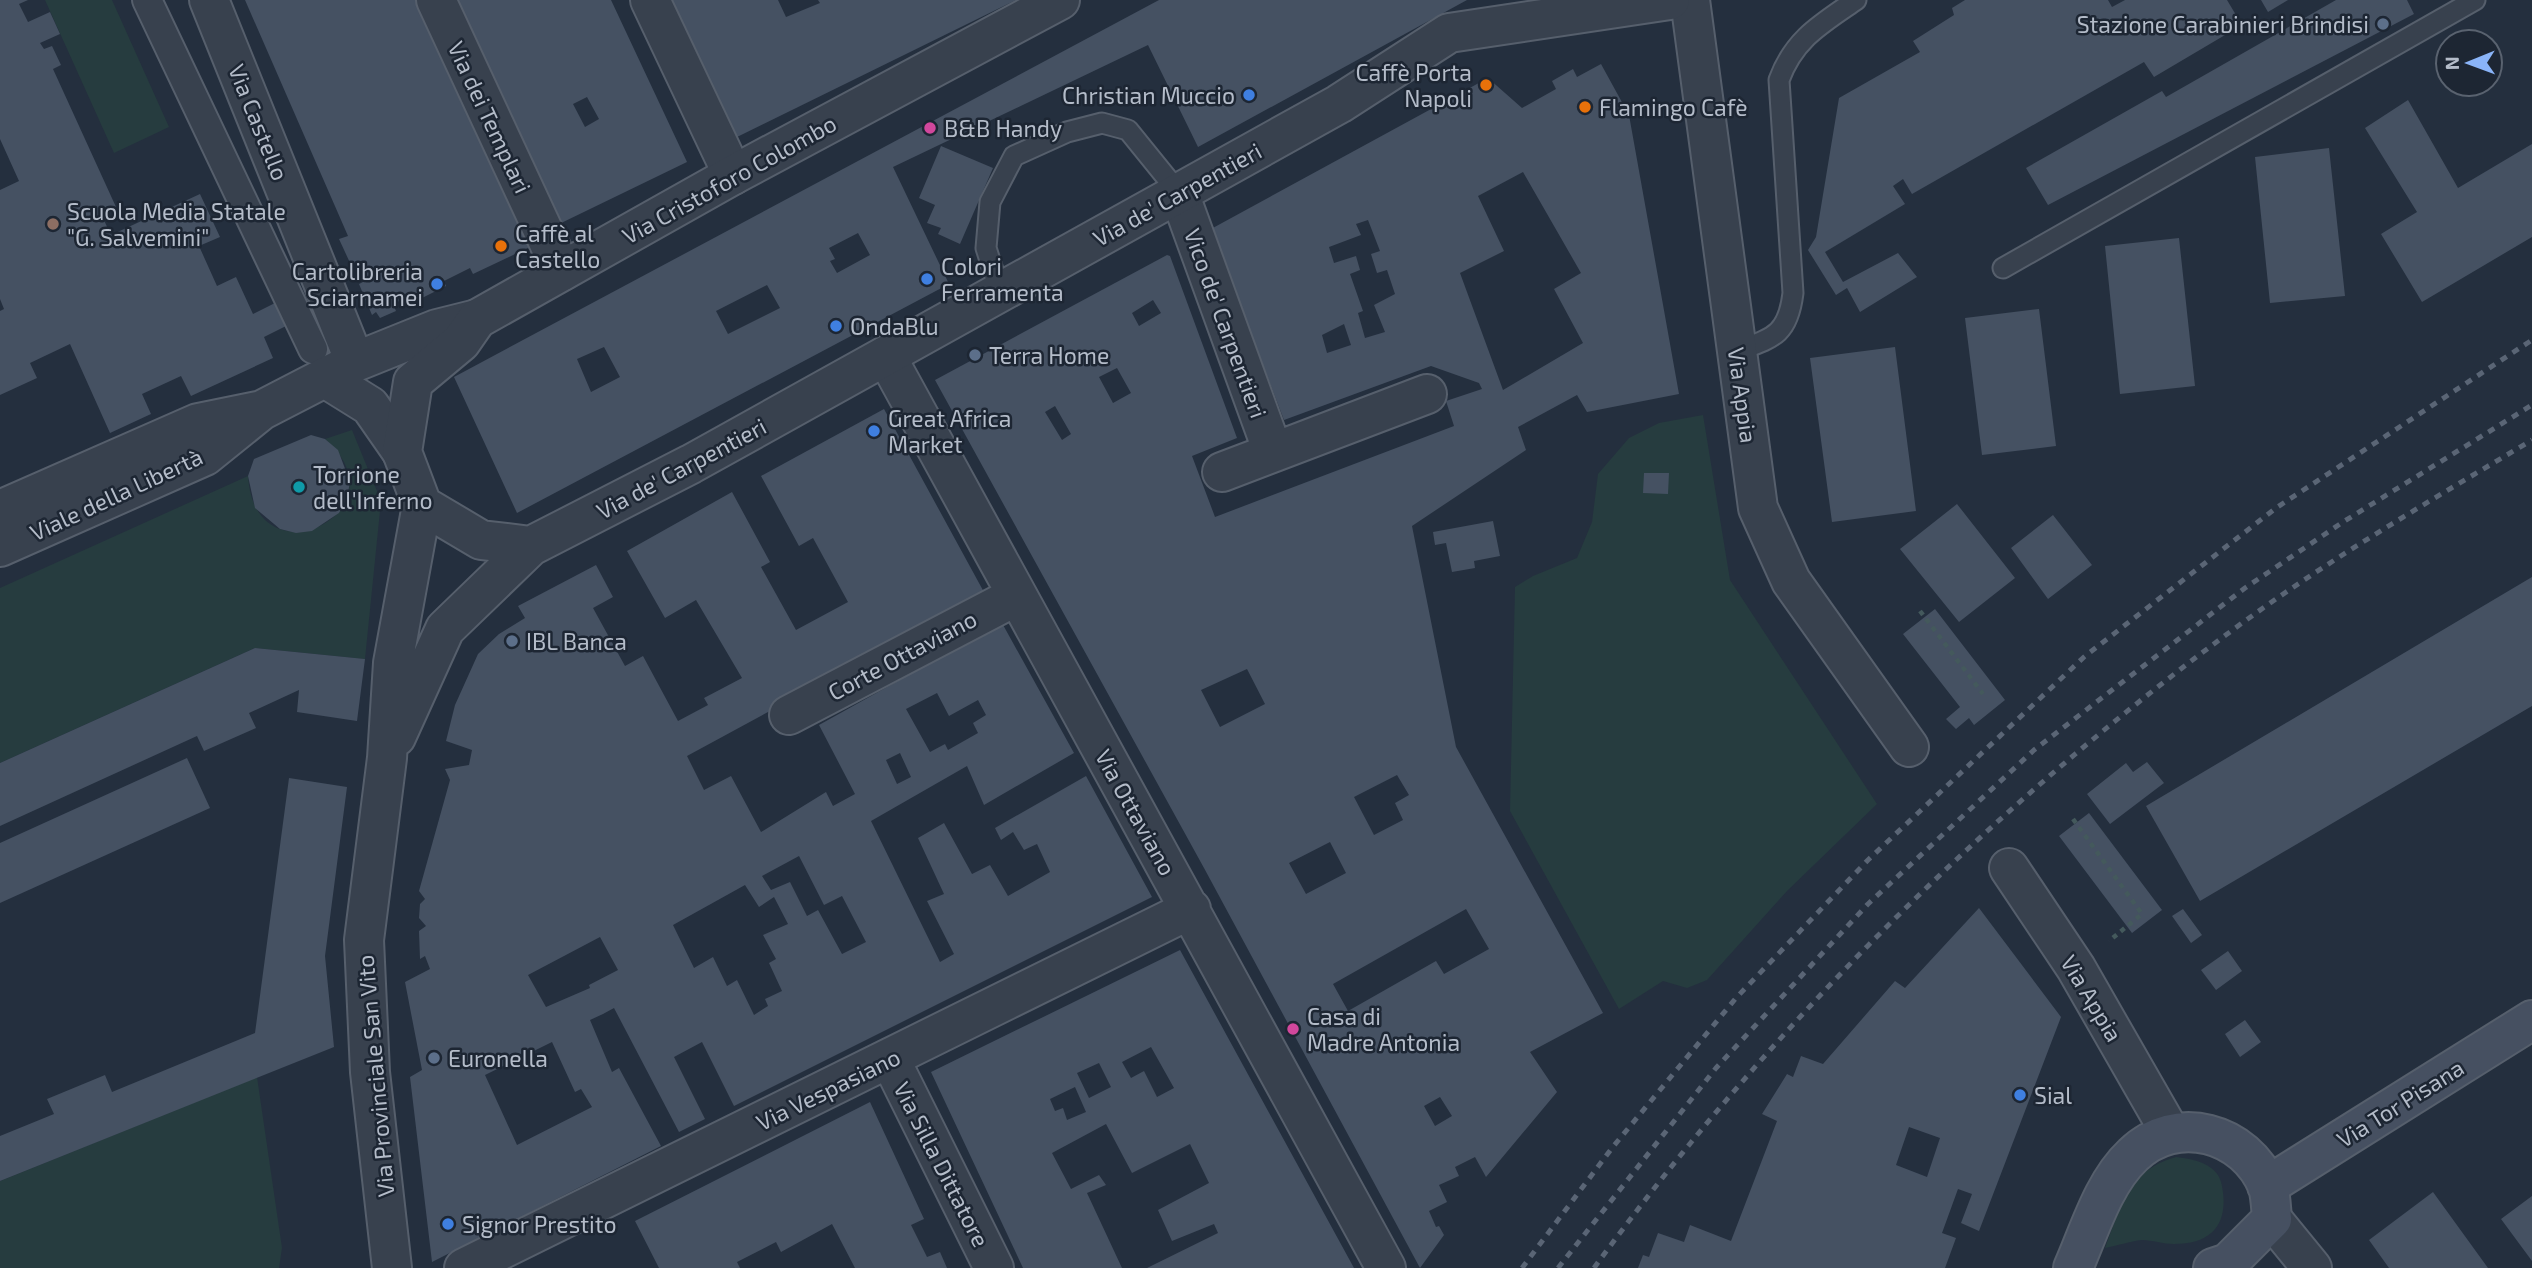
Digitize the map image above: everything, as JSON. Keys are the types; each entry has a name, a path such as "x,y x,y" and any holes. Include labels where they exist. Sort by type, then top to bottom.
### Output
{"main road":[{"name":"Via Tor Pisana","path":"2213,1268 2228,1263 2270,1202 2532,1020"},
{"path":"2073,1268 2109,1189 2132,1155 2170,1132 2195,1132 2225,1138 2252,1160 2270,1202"}],"street":[{"path":"147,0 331,363 370,406 402,452 422,505 481,540 531,546"},
{"name":"Via Castello","path":"209,0 331,363"},
{"name":"Via dei Templari","path":"436,0 562,271"},
{"path":"650,0 733,176"},
{"name":"Via Cristoforo Colombo","path":"331,363 477,319 733,176 1060,0"},
{"name":"Via de' Carpentieri","path":"531,546 691,464 1339,104 1449,33 1511,0"},
{"name":"Via Appia","path":"1690,0 1758,508 1791,582 1909,747"},
{"name":"Via de' Carpentieri","path":"1449,33 1656,2"},
{"name":"Vico de' Carpentieri","path":"1179,193 1273,452"},
{"path":"402,452 413,382 461,342 477,319"},
{"name":"Via Ottaviano","path":"886,356 1386,1268"},
{"name":"Viale della Libertà","path":"0,547 205,456 262,410 331,363"},
{"path":"1222,472 1427,394"},
{"name":"Viale della Libertà","path":"0,510 198,423 262,410"},
{"name":"Via Provinciale San Vito","path":"391,1268 370,1072 364,940 387,758 393,663 422,505"},
{"name":"Via Provinciale San Vito","path":"387,758 445,629 531,546"},
{"name":"Corte Ottaviano","path":"789,715 1016,596"},
{"name":"Via Appia","path":"2009,867 2076,968 2170,1132"},
{"name":"Via Vespasiano","path":"471,1267 1191,909"},
{"name":"Via Silla Dittatore","path":"890,1059 994,1268"},
{"path":"2270,1202 2312,1268"}],"lane":[{"path":"1737,351 1773,338 1790,319 1793,293 1779,80 1787,57 1811,30 1856,0"},
{"path":"2003,268 2475,0"},
{"path":"1000,292 986,248 990,202 1014,156 1067,132 1102,123 1128,131 1179,193"}],"path":[{"path":"1920,611 1983,694"},
{"path":"2073,819 2142,914 2076,968"}],"green space":[{"path":"45,0 112,0 169,127 114,153"},
{"path":"1703,415 1730,580 1877,804 1787,891 1707,980 1687,988 1663,981 1619,1009 1510,811 1515,587 1533,576 1577,558 1592,522 1598,474 1629,438 1659,423"},
{"path":"352,430 381,501 365,659 255,648 0,763 0,588 248,476 257,509 275,527 297,532 320,526 339,511 349,491 346,466 325,439"},
{"path":"257,1077 282,1248 279,1268 0,1268 0,1181"},
{"path":"2176,1157 2205,1164 2216,1172 2220,1179 2224,1199 2223,1211 2215,1229 2199,1240 2188,1243 2170,1244 2142,1240 2105,1248 2122,1204 2137,1180 2160,1163"}],"building":[{"name":"Scuola Media Statale \"G. Salvemini\"","path":"0,0 28,0 19,4 28,22 50,12 60,34 40,43 44,49 52,46 61,65 53,69 116,207 101,214 111,235 200,194 220,237 199,246 217,286 236,277 253,314 277,302 288,325 264,337 273,358 191,396 181,376 142,394 151,414 110,433 70,344 30,363 37,378 0,395 0,311 4,309 0,299 0,190 19,181 0,139"},
{"path":"245,0 416,0 532,246 473,274 470,268 444,281 446,286 422,298 419,292 393,304 396,311 380,318 376,312 372,315 359,284 365,281 358,261 351,265 339,239 348,236"},
{"path":"449,0 611,0 687,162 555,226","holes":["587,97 599,119 585,127 573,104"]},
{"path":"672,0 778,0 786,17 820,3 818,0 1016,0 737,137"},
{"path":"1159,0 1467,0 1198,147 1148,45 893,167 949,284 517,513 454,377","holes":["858,233 870,255 837,273 830,261 835,259 829,248","767,285 780,308 728,334 716,311","604,347 620,377 591,392 577,359"]},
{"path":"1965,0 2108,0 2112,7 2125,0 2227,0 2242,25 2154,77 2144,62 1912,194 1903,179 1893,186 1905,204 1825,252 1843,282 1898,253 1917,277 1860,312 1847,288 1836,295 1808,250 1816,237 1839,98 1920,52 1913,41 1954,15 1952,8"},
{"path":"2261,0 2288,0 2268,12"},
{"path":"2336,0 2407,0 2414,14 2048,205 2026,168 2162,91 2166,97"},
{"path":"1601,64 1629,115 1679,394 1587,412 1577,395 1518,427 1526,450 1412,526 1456,747 1603,1013 1530,1052 1557,1092 1486,1177 1475,1157 1455,1167 1459,1176 1439,1185 1447,1202 1429,1211 1436,1227 1439,1226 1444,1235 1420,1268 1204,868 935,380 1167,255 1170,256 1237,438 1192,456 1215,517 1454,426 1446,401 1482,389 1479,383 1431,366 1284,420 1211,229 1488,78 1522,108 1556,89 1552,81 1573,69 1577,77","holes":["1523,172 1581,273 1554,289 1583,343 1503,390 1460,273 1504,251 1478,196","1368,220 1380,251 1371,254 1377,273 1387,270 1395,294 1374,305 1385,332 1365,338 1358,313 1363,311 1350,274 1360,270 1356,256 1334,263 1329,247 1361,235 1356,224","1153,300 1161,313 1139,326 1132,313","1344,324 1351,345 1327,353 1322,335","1117,368 1131,393 1113,403 1099,377","1055,406 1071,434 1062,440 1045,412","1247,669 1265,704 1220,727 1201,690","1397,775 1409,795 1395,803 1403,820 1374,835 1354,797","1330,842 1346,873 1306,894 1289,863","1466,909 1489,949 1444,974 1436,961 1348,1011 1333,984","1440,1097 1452,1116 1435,1126 1424,1106"]},
{"path":"2408,100 2458,188 2532,144 2532,237 2422,302 2381,234 2417,212 2365,128"},
{"path":"941,146 993,168 960,244 938,234 941,228 927,223 935,205 919,198"},
{"path":"2329,148 2345,296 2270,303 2255,157"},
{"path":"2179,238 2195,386 2120,394 2105,246"},
{"path":"2039,309 2056,446 1982,455 1965,318"},
{"path":"1895,347 1916,511 1832,522 1810,358"},
{"path":"884,409 985,594 687,756 704,790 731,776 761,832 826,792 833,806 855,794 819,725 1002,623 1074,753 984,805 967,766 871,821 940,962 954,954 927,901 944,894 918,838 944,823 972,874 990,865 1008,896 1050,872 1037,844 1024,850 1013,832 1001,840 995,828 1086,776 1152,897 734,1106 702,1042 674,1057 705,1119 679,1132 614,1008 590,1020 612,1072 619,1068 661,1146 432,1262 410,1077 422,1070 405,982 430,969 425,956 420,959 419,931 426,926 419,918 420,904 425,899 419,891 450,780 445,769 469,765 472,750 446,741 455,705 478,654 499,634 525,618 518,606 596,565 613,597 593,608 625,666 643,656 678,721 708,705 704,698 742,678 696,600 665,618 627,551 732,492 770,562 761,567 796,630 848,602 813,538 799,546 761,476","holes":["937,693 949,716 978,700 986,715 973,723 978,733 948,750 945,744 930,752 906,709","900,753 911,777 897,784 886,760","799,856 824,905 842,896 866,942 842,954 818,910 807,916 790,882 771,890 762,876","745,885 759,907 774,897 788,924 763,935 776,959 769,963 782,991 765,999 768,1006 754,1015 737,980 727,986 713,957 694,968 673,925","600,937 618,970 589,985 590,988 546,1007 528,975","552,1042 575,1092 581,1089 592,1107 517,1145 485,1075"]},
{"name":"Torrione dell'Inferno","path":"311,435 325,439 338,450 350,482 347,498 339,513 312,531 296,533 280,529 255,508 248,476 254,459"},
{"path":"1644,473 1669,473 1668,494 1643,493"},
{"path":"1957,504 2015,578 1959,622 1900,549"},
{"path":"2053,515 2092,565 2048,599 2011,548"},
{"path":"1493,521 1500,556 1474,561 1475,568 1452,572 1446,543 1435,545 1433,532"},
{"path":"2532,577 2532,706 2200,901 2146,806"},
{"path":"1935,609 2005,700 1974,725 1969,718 1956,729 1946,719 1960,707 1903,634"},
{"path":"255,648 365,659 357,721 297,712 299,690 249,713 256,728 204,751 197,736 0,826 0,763"},
{"path":"187,758 210,808 0,903 0,843"},
{"path":"2147,762 2164,783 2110,824 2087,794 2126,763 2133,772"},
{"path":"289,778 347,787 325,956 334,1047 0,1181 0,1136 54,1114 47,1099 105,1075 112,1092 255,1033"},
{"path":"2089,813 2162,910 2132,933 2059,836"},
{"path":"1979,908 2061,1017 1979,1231 1961,1223 1972,1194 1958,1189 1942,1233 1956,1238 1945,1268 1638,1268 1643,1255 1649,1257 1658,1233 1684,1242 1690,1225 1731,1241 1777,1121 1762,1114 1787,1074 1793,1077 1801,1056 1823,1064 1895,981 1905,988","holes":["1909,1127 1940,1138 1927,1177 1896,1165"]},
{"path":"2183,909 2202,935 2191,943 2172,916"},
{"path":"1180,950 1354,1268 1147,1268 1218,1233 1214,1224 1172,1241 1158,1210 1209,1183 1190,1144 1132,1173 1106,1124 1052,1153 1071,1189 1099,1175 1106,1185 1087,1193 1122,1268 1023,1268 931,1072","holes":["1151,1047 1174,1088 1157,1097 1144,1071 1131,1078 1122,1062","1099,1063 1111,1087 1089,1098 1077,1073","1075,1087 1086,1112 1067,1120 1063,1108 1055,1111 1050,1099"]},
{"path":"2228,951 2242,971 2216,990 2201,970"},
{"path":"2245,1020 2261,1042 2240,1057 2225,1034"},
{"path":"870,1102 924,1219 911,1225 927,1257 940,1252 947,1268 855,1268 832,1224 781,1252 776,1242 737,1262 740,1268 659,1268 635,1221"},
{"path":"2433,1192 2488,1268 2389,1268 2369,1240"},
{"path":"2532,1196 2532,1261 2501,1219"}],"railway":[{"path":"1522,1268 1612,1148 1736,998 1868,860 2084,657 2276,508 2532,340"},
{"path":"1558,1268 1716,1068 1868,904 2034,750 2245,588 2343,522 2532,405"},
{"path":"1594,1268 1663,1177 1736,1089 1812,1004 1891,922 1974,843 2147,695 2238,626 2383,530 2532,440"}],"place":[{"name":"Stazione Carabinieri Brindisi","path":"2383,24"},
{"name":"Caffè Porta Napoli","path":"1486,85"},
{"name":"Christian Muccio","path":"1249,95"},
{"name":"Flamingo Cafè","path":"1585,107"},
{"name":"B&B Handy","path":"930,128"},
{"name":"Scuola Media Statale \"G. Salvemini\"","path":"53,224"},
{"name":"Caffè al Castello","path":"501,246"},
{"name":"Colori Ferramenta","path":"927,279"},
{"name":"Cartolibreria Sciarnamei","path":"437,284"},
{"name":"OndaBlu","path":"836,326"},
{"name":"Terra Home","path":"975,355"},
{"name":"Great Africa Market","path":"874,431"},
{"name":"Torrione dell'Inferno","path":"299,487"},
{"name":"IBL Banca","path":"512,641"},
{"name":"Casa di Madre Antonia","path":"1293,1029"},
{"name":"Euronella","path":"434,1058"},
{"name":"Sial","path":"2020,1095"},
{"name":"Signor Prestito","path":"448,1224"}]}
